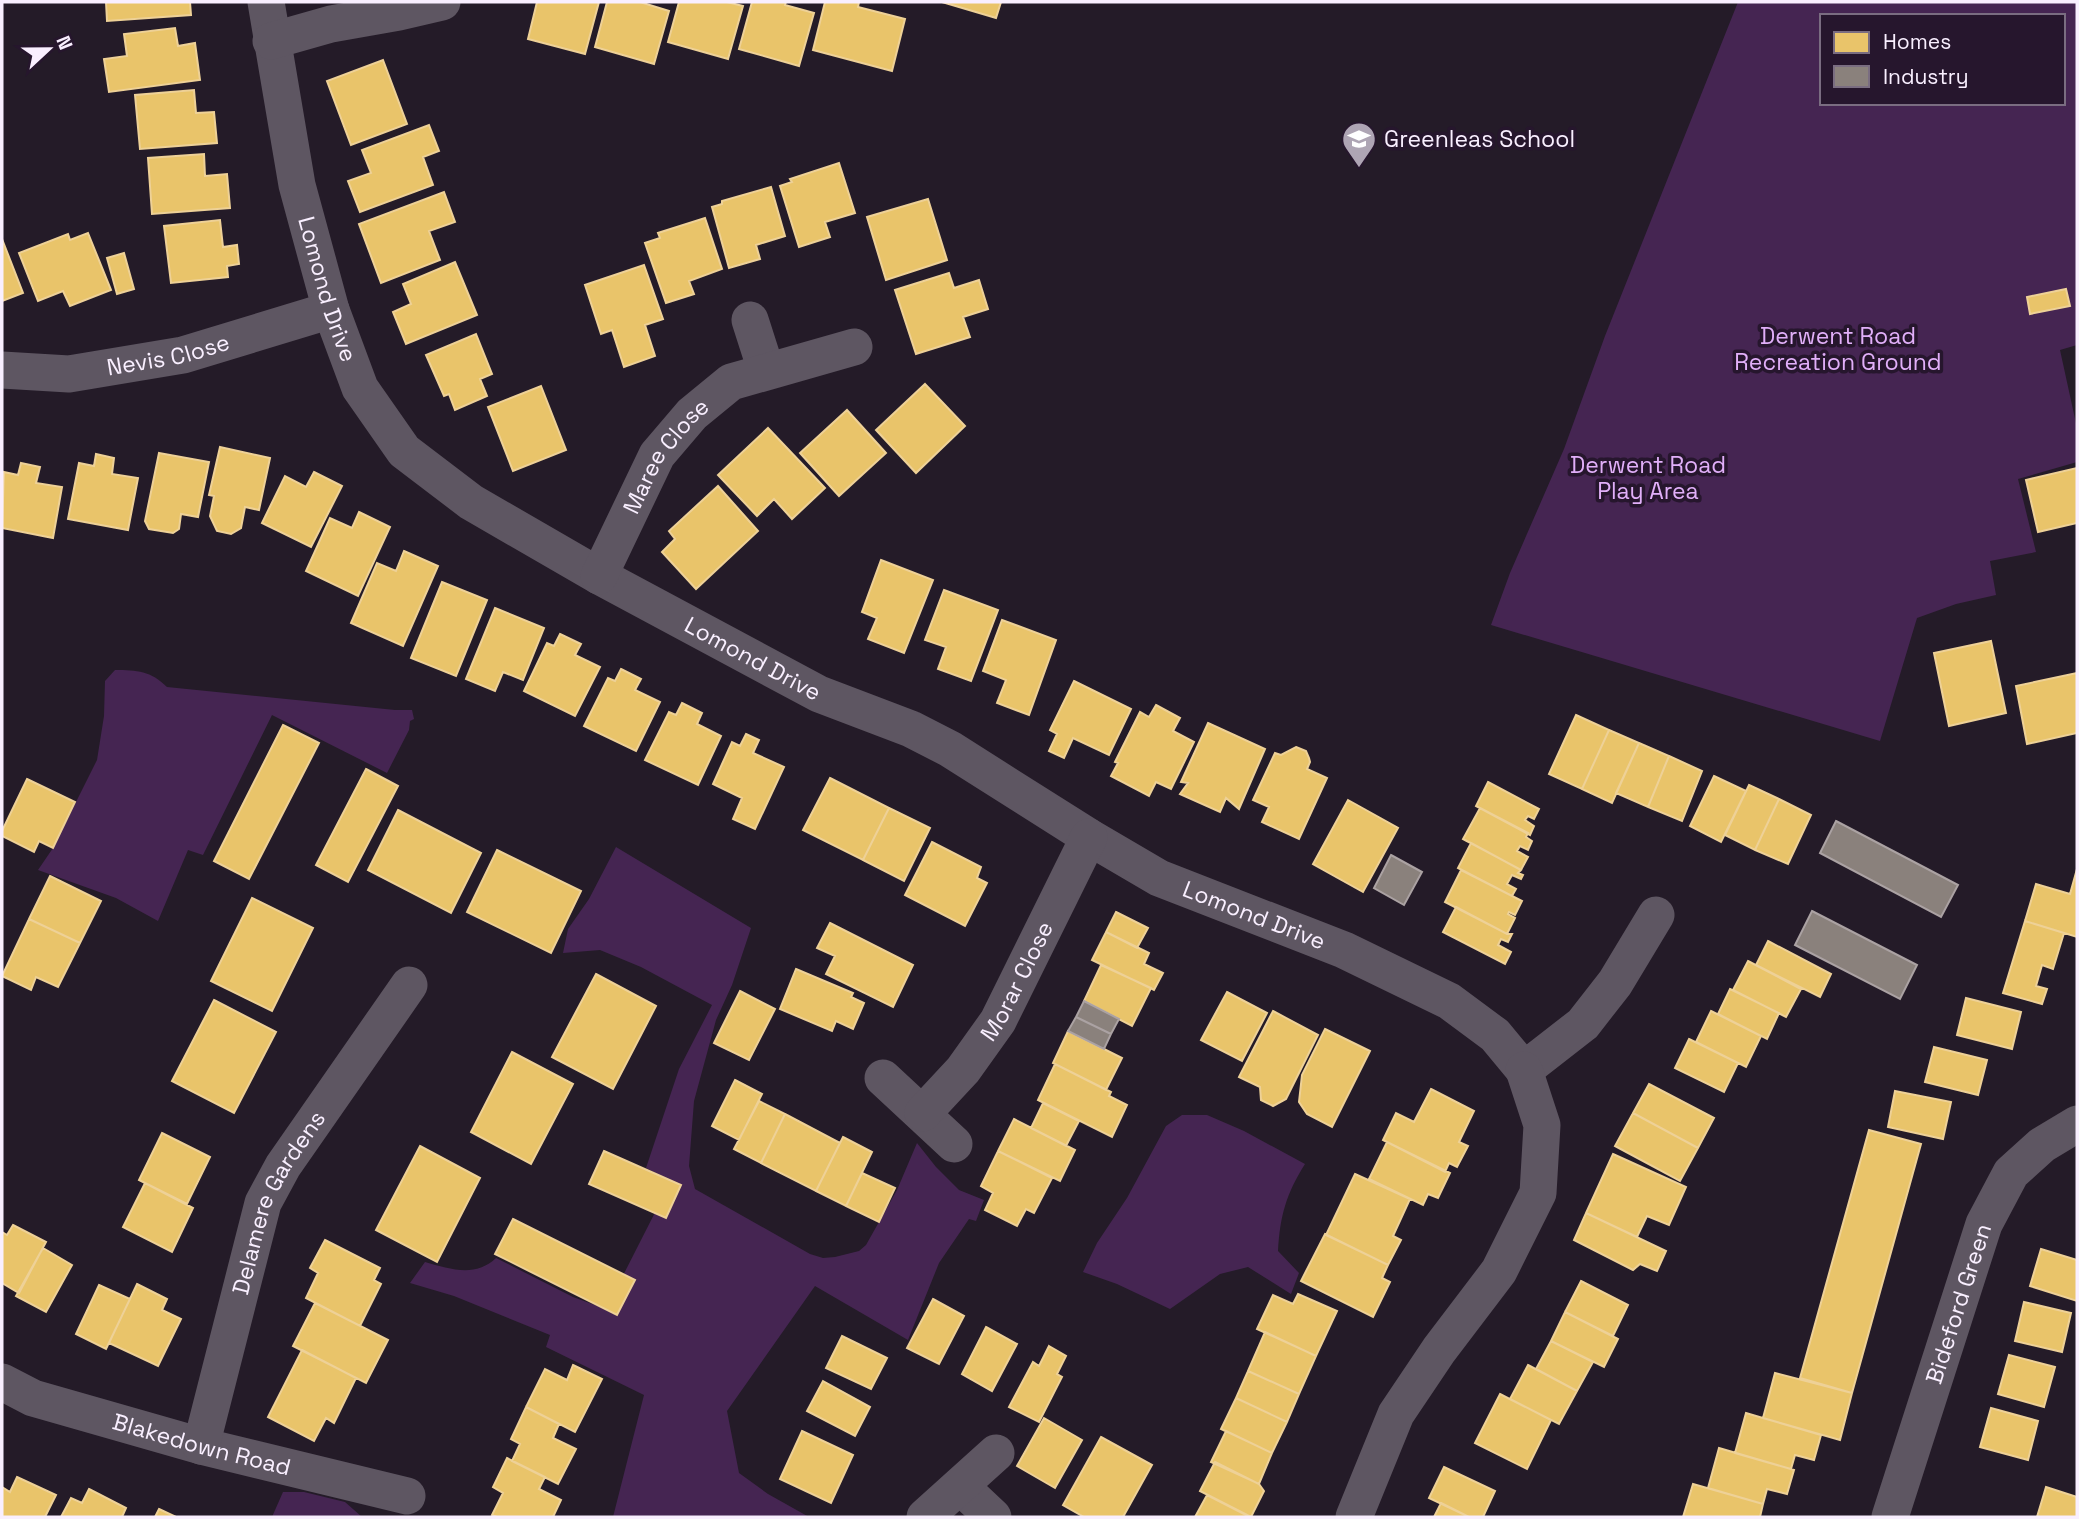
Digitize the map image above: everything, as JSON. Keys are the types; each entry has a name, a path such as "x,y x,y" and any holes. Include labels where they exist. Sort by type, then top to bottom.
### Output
{"street":[{"name":"Lomond Drive","path":"266,2 297,185 331,310 360,388 404,451 471,502 600,576 819,694 911,729 950,749 1159,878 1344,950 1449,1001 1495,1035 1524,1070 1542,1125 1538,1193 1499,1271 1439,1350 1396,1415 1354,1517"},
{"path":"271,41 331,24 442,2"},
{"name":"Nevis Close","path":"2,370 69,374 183,355 331,310"},
{"path":"750,320 766,370"},
{"name":"Maree Close","path":"600,576 657,455 692,414 731,382 854,347"},
{"name":"Morar Close","path":"923,1113 963,1070 998,1021 1089,837"},
{"path":"1524,1070 1583,1024 1615,983 1656,915"},
{"name":"Delamere Gardens","path":"201,1446 263,1203 283,1166 409,985"},
{"path":"883,1078 954,1144"},
{"name":"Bideford Green","path":"1890,1517 1984,1224 2011,1173 2042,1145 2077,1124"},
{"name":"Blakedown Road","path":"2,1382 33,1398 201,1446 407,1496"},
{"path":"925,1517 996,1453"},
{"path":"960,1486 993,1517"}],"green space":[{"name":"Derwent Road Recreation Ground","path":"1738,2 2077,2 2077,345 2060,350 2077,428 2077,462 2018,479 2036,552 1990,561 1996,595 1956,604 1917,618 1880,741 1491,625 1510,573 1564,449 1605,336"},
{"path":"115,670 143,672 167,687 412,710 414,719 410,721 409,730 387,773 272,715 203,855 188,850 158,921 116,898 38,870 53,848 97,760 104,716 105,681"},
{"path":"616,847 751,928 732,985 716,1020 694,1101 689,1166 695,1189 810,1254 823,1258 859,1251 866,1245 897,1190 917,1143 959,1190 984,1200 976,1221 969,1219 939,1263 908,1340 815,1286 727,1411 739,1473 768,1494 809,1517 613,1517 644,1395 546,1347 550,1335 454,1296 410,1283 425,1262 471,1270 496,1258 573,1297 606,1309 671,1181 646,1168 679,1069 712,1005 641,967 600,950 563,953 568,929 589,899"},
{"path":"1182,1115 1207,1115 1244,1131 1305,1164 1289,1195 1279,1238 1278,1251 1299,1273 1291,1294 1248,1267 1220,1274 1170,1309 1117,1284 1083,1272 1097,1243 1127,1198 1166,1126"},
{"path":"283,1492 304,1492 345,1502 362,1517 272,1517"}],"building: Homes":[{"path":"106,2 190,2 191,15 107,21"},
{"path":"537,2 599,2 585,54 528,39"},
{"path":"607,2 640,2 669,11 654,64 595,47"},
{"path":"679,2 727,2 743,6 728,59 668,42"},
{"path":"752,2 786,2 785,5 814,13 799,66 739,49"},
{"path":"825,2 859,2 858,7 905,19 892,71 813,50"},
{"path":"942,2 1001,2 996,18"},
{"path":"175,28 178,46 195,43 200,80 109,92 104,59 127,56 124,34"},
{"path":"383,60 407,124 351,145 327,81"},
{"path":"194,90 196,113 214,112 217,143 140,149 135,95"},
{"path":"429,125 439,151 423,157 433,185 360,212 348,181 371,173 362,150"},
{"path":"204,154 205,176 227,174 230,208 152,214 148,158"},
{"path":"839,163 855,213 825,222 830,237 799,247 780,186 792,182 790,179"},
{"path":"771,187 785,236 756,245 760,259 729,268 712,207 722,204 722,201"},
{"path":"444,192 455,222 429,231 440,260 381,283 359,224"},
{"path":"928,199 947,260 886,280 867,217"},
{"path":"705,218 722,269 689,281 694,294 666,303 645,243 660,238 658,233"},
{"path":"220,220 223,247 237,245 239,264 227,266 228,277 171,283 164,226"},
{"path":"88,233 111,290 70,306 63,291 38,301 19,253 68,234 70,240"},
{"path":"2,239 23,293 2,301"},
{"path":"124,253 134,289 117,294 107,258"},
{"path":"455,262 477,315 406,344 393,312 411,304 403,284"},
{"path":"644,265 663,319 645,325 655,356 624,367 612,330 601,334 585,285"},
{"path":"949,273 954,288 979,280 988,309 963,317 970,337 916,354 895,290"},
{"path":"2066,289 2070,306 2030,314 2027,297"},
{"path":"476,334 492,374 480,379 487,396 455,410 449,394 444,396 426,355"},
{"path":"925,384 965,426 916,473 876,430"},
{"path":"541,386 566,450 513,471 488,407"},
{"path":"847,410 886,453 839,496 800,453"},
{"path":"768,428 825,488 792,519 774,499 757,516 718,475"},
{"path":"220,447 270,458 259,510 245,507 241,528 231,534 217,531 210,516 214,496 209,495"},
{"path":"159,453 209,462 198,517 181,514 179,529 173,533 149,529 145,521"},
{"path":"96,454 114,458 112,474 138,478 128,530 68,519 79,463 94,466"},
{"path":"21,463 40,467 36,483 62,487 53,538 2,528 4,472 18,475"},
{"path":"2077,468 2077,523 2038,532 2026,480"},
{"path":"314,472 342,486 311,547 262,523 285,476 306,487"},
{"path":"718,486 758,531 696,589 662,552 675,539 669,531"},
{"path":"359,512 390,527 358,596 306,571 330,518 352,528"},
{"path":"404,551 438,566 403,646 351,623 377,563 396,571"},
{"path":"881,560 933,580 904,653 868,639 877,618 862,612"},
{"path":"442,582 487,600 456,676 411,658"},
{"path":"944,590 998,610 971,681 938,669 946,647 925,640"},
{"path":"495,608 544,628 523,680 503,672 495,691 466,679"},
{"path":"1002,620 1056,640 1029,715 997,703 1006,680 983,671"},
{"path":"560,634 581,644 575,655 600,667 575,716 524,691 547,643 554,646"},
{"path":"1991,641 2006,713 1949,726 1934,653"},
{"path":"621,669 641,679 635,690 660,702 636,751 584,726 608,678 615,681"},
{"path":"2077,673 2077,733 2027,744 2016,686"},
{"path":"1074,681 1131,709 1109,755 1073,738 1064,758 1049,751 1057,734 1050,730"},
{"path":"682,703 702,713 697,724 721,736 698,785 645,760 669,712 676,715"},
{"path":"1156,705 1180,718 1173,731 1194,742 1171,789 1156,782 1149,796 1111,776 1118,763 1115,762 1140,712 1149,717"},
{"path":"1576,715 1609,730 1582,789 1549,774"},
{"path":"1208,723 1265,749 1239,809 1226,798 1220,812 1180,794 1188,783 1181,782"},
{"path":"283,725 319,743 249,879 214,861"},
{"path":"1609,730 1639,743 1612,803 1582,789"},
{"path":"746,734 759,740 753,753 784,767 755,829 733,819 742,798 713,784 732,742 740,746"},
{"path":"1639,743 1669,756 1648,807 1616,793"},
{"path":"1296,747 1306,751 1310,762 1307,769 1327,778 1299,839 1262,822 1269,807 1253,800 1275,753 1281,755"},
{"path":"1669,756 1702,771 1682,821 1648,807"},
{"path":"366,769 398,786 348,882 316,865"},
{"path":"1714,776 1746,791 1721,842 1690,826"},
{"path":"830,778 889,808 863,860 803,830"},
{"path":"27,779 75,802 53,848 39,841 34,852 2,836"},
{"path":"1488,782 1539,809 1534,819 1528,816 1525,820 1534,826 1530,835 1476,806"},
{"path":"1749,785 1779,799 1755,850 1725,835"},
{"path":"1779,799 1811,815 1788,864 1755,850"},
{"path":"1348,800 1398,828 1363,892 1313,864"},
{"path":"889,808 930,828 904,881 863,860"},
{"path":"1480,808 1528,833 1526,837 1532,841 1528,850 1520,846 1517,851 1528,857 1521,870 1463,839"},
{"path":"398,810 481,853 451,913 368,870"},
{"path":"932,842 981,867 977,878 987,883 965,926 905,895"},
{"path":"1471,843 1521,870 1518,873 1523,875 1521,879 1512,875 1507,884 1516,889 1512,896 1458,868"},
{"path":"497,850 581,891 551,953 467,912"},
{"path":"2077,869 2077,937 2025,921 2036,884 2070,894"},
{"path":"1461,870 1522,901 1515,915 1509,912 1508,914 1515,918 1507,934 1445,902"},
{"path":"50,876 101,901 80,943 29,919"},
{"path":"252,898 313,928 272,1011 211,981"},
{"path":"1456,907 1507,934 1512,934 1508,942 1501,939 1498,945 1511,952 1505,964 1443,932"},
{"path":"1116,912 1148,928 1137,948 1106,932"},
{"path":"29,919 80,943 58,987 36,977 31,990 2,976"},
{"path":"2025,921 2064,933 2053,969 2042,965 2036,986 2047,989 2042,1004 2003,993"},
{"path":"830,923 913,965 893,1007 826,974 835,956 817,948"},
{"path":"1106,932 1149,953 1144,964 1163,973 1154,990 1092,960"},
{"path":"1768,941 1831,974 1820,997 1756,965"},
{"path":"1748,961 1801,989 1786,1017 1733,990"},
{"path":"1101,965 1151,988 1132,1026 1084,1001"},
{"path":"796,969 853,993 851,997 864,1003 853,1029 836,1021 832,1031 780,1009"},
{"path":"596,974 656,1006 613,1089 552,1057"},
{"path":"1730,989 1779,1013 1767,1039 1718,1014"},
{"path":"740,991 775,1009 749,1060 714,1043"},
{"path":"1227,992 1267,1013 1242,1061 1201,1040"},
{"path":"1966,998 2021,1012 2012,1049 1957,1035"},
{"path":"214,1000 276,1032 234,1113 172,1081"},
{"path":"1273,1011 1318,1035 1286,1099 1273,1106 1261,1100 1260,1087 1239,1077"},
{"path":"1711,1011 1761,1036 1746,1067 1696,1042"},
{"path":"1325,1029 1370,1051 1332,1127 1307,1114 1299,1102 1302,1075"},
{"path":"1068,1031 1122,1058 1106,1090 1053,1063"},
{"path":"1689,1039 1738,1063 1724,1092 1675,1068"},
{"path":"1934,1047 1987,1060 1978,1095 1925,1082"},
{"path":"512,1052 573,1084 531,1164 471,1132"},
{"path":"1055,1064 1111,1092 1109,1096 1127,1105 1112,1137 1038,1100"},
{"path":"735,1080 762,1094 739,1140 712,1126"},
{"path":"1649,1084 1714,1118 1698,1148 1633,1113"},
{"path":"1431,1089 1474,1111 1459,1142 1468,1146 1457,1167 1449,1163 1445,1172 1383,1140 1396,1113 1414,1122"},
{"path":"1895,1091 1951,1102 1943,1139 1888,1127"},
{"path":"759,1101 785,1114 761,1163 734,1149"},
{"path":"1043,1103 1079,1121 1066,1146 1031,1128"},
{"path":"1633,1113 1698,1148 1680,1181 1615,1146"},
{"path":"785,1114 840,1143 816,1191 761,1163"},
{"path":"1014,1119 1075,1150 1060,1181 998,1151"},
{"path":"1869,1130 1921,1144 1852,1393 1800,1378"},
{"path":"162,1133 210,1157 187,1204 139,1180"},
{"path":"843,1137 872,1152 846,1206 816,1191"},
{"path":"1387,1142 1450,1173 1438,1198 1428,1194 1423,1205 1369,1179"},
{"path":"420,1146 480,1178 437,1262 376,1230"},
{"path":"604,1151 681,1185 666,1218 589,1184"},
{"path":"998,1151 1052,1178 1034,1213 1026,1209 1017,1226 985,1210 993,1193 981,1186"},
{"path":"1613,1154 1686,1187 1669,1225 1647,1216 1637,1237 1586,1213"},
{"path":"862,1173 895,1188 879,1222 846,1206"},
{"path":"1355,1174 1410,1199 1393,1236 1401,1240 1388,1265 1326,1235"},
{"path":"145,1183 193,1208 172,1252 123,1227"},
{"path":"1586,1213 1666,1251 1657,1271 1640,1264 1633,1270 1574,1240"},
{"path":"513,1219 635,1280 617,1315 495,1254"},
{"path":"13,1225 46,1242 19,1293 2,1283 2,1232 7,1235"},
{"path":"1325,1234 1388,1265 1382,1278 1390,1282 1373,1317 1301,1281"},
{"path":"325,1240 380,1268 374,1280 381,1284 360,1326 306,1298 318,1273 310,1268"},
{"path":"43,1248 72,1265 46,1312 16,1296"},
{"path":"2041,1249 2077,1260 2077,1301 2030,1286"},
{"path":"1581,1281 1628,1305 1613,1336 1565,1312"},
{"path":"137,1284 167,1299 162,1310 181,1319 158,1366 109,1343"},
{"path":"99,1285 130,1299 106,1349 76,1334"},
{"path":"1298,1294 1337,1311 1316,1356 1257,1329 1273,1295 1293,1304"},
{"path":"933,1299 964,1316 939,1364 907,1348"},
{"path":"2024,1302 2071,1313 2062,1352 2015,1341"},
{"path":"315,1303 388,1340 366,1383 293,1346"},
{"path":"1565,1312 1618,1339 1604,1367 1551,1341"},
{"path":"986,1327 1017,1344 992,1391 962,1374"},
{"path":"1265,1332 1316,1356 1299,1394 1248,1371"},
{"path":"842,1336 887,1358 871,1389 826,1368"},
{"path":"1551,1341 1593,1362 1577,1391 1536,1369"},
{"path":"1049,1346 1066,1356 1057,1374 1062,1377 1039,1422 1009,1407 1033,1362 1039,1366"},
{"path":"302,1350 356,1378 334,1423 326,1418 314,1441 268,1417"},
{"path":"2009,1355 2055,1367 2044,1407 1998,1394"},
{"path":"573,1365 602,1379 575,1432 526,1407 545,1369 567,1380"},
{"path":"1528,1365 1577,1391 1559,1424 1510,1399"},
{"path":"1248,1371 1299,1394 1287,1422 1236,1398"},
{"path":"1775,1373 1852,1393 1840,1440 1763,1418"},
{"path":"823,1381 870,1407 855,1436 807,1411"},
{"path":"1500,1394 1551,1420 1527,1469 1475,1443"},
{"path":"1236,1398 1287,1422 1272,1453 1221,1429"},
{"path":"526,1407 559,1424 553,1438 576,1449 558,1484 512,1461 520,1444 511,1439"},
{"path":"1991,1408 2038,1421 2028,1460 1980,1447"},
{"path":"1746,1413 1821,1435 1814,1460 1795,1455 1791,1469 1735,1453"},
{"path":"1044,1418 1082,1440 1055,1488 1017,1466"},
{"path":"802,1431 853,1455 831,1503 780,1479"},
{"path":"1226,1431 1272,1453 1259,1484 1211,1462"},
{"path":"1101,1437 1152,1465 1123,1517 1084,1517 1063,1505"},
{"path":"1719,1448 1794,1470 1787,1494 1767,1489 1763,1504 1708,1488"},
{"path":"507,1458 545,1477 539,1489 561,1500 553,1517 492,1515 503,1493 493,1487"},
{"path":"1215,1462 1259,1484 1264,1491 1251,1517 1200,1491"},
{"path":"1444,1467 1495,1491 1483,1517 1469,1517 1429,1498"},
{"path":"17,1477 56,1495 45,1517 2,1517 2,1487 10,1492"},
{"path":"1693,1484 1763,1504 1760,1517 1683,1517"},
{"path":"2046,1487 2077,1497 2077,1517 2037,1517"},
{"path":"89,1489 126,1508 122,1517 61,1517 71,1498 82,1503"},
{"path":"1207,1495 1250,1517 1195,1517"},
{"path":"1441,1503 1469,1517 1434,1517"},
{"path":"159,1509 176,1517 155,1517"}],"building: Industry":[{"path":"1836,821 1958,885 1941,917 1820,853"},
{"path":"1391,855 1422,872 1404,905 1374,888"},
{"path":"1812,911 1917,965 1900,999 1795,945"},
{"path":"1084,1001 1119,1019 1111,1034 1076,1017"},
{"path":"1076,1017 1111,1034 1104,1049 1068,1031"}],"place":[{"name":"Greenleas School","path":"1359,169"}],"park label":[{"name":"Derwent Road Play Area","path":"1648,478"}]}
